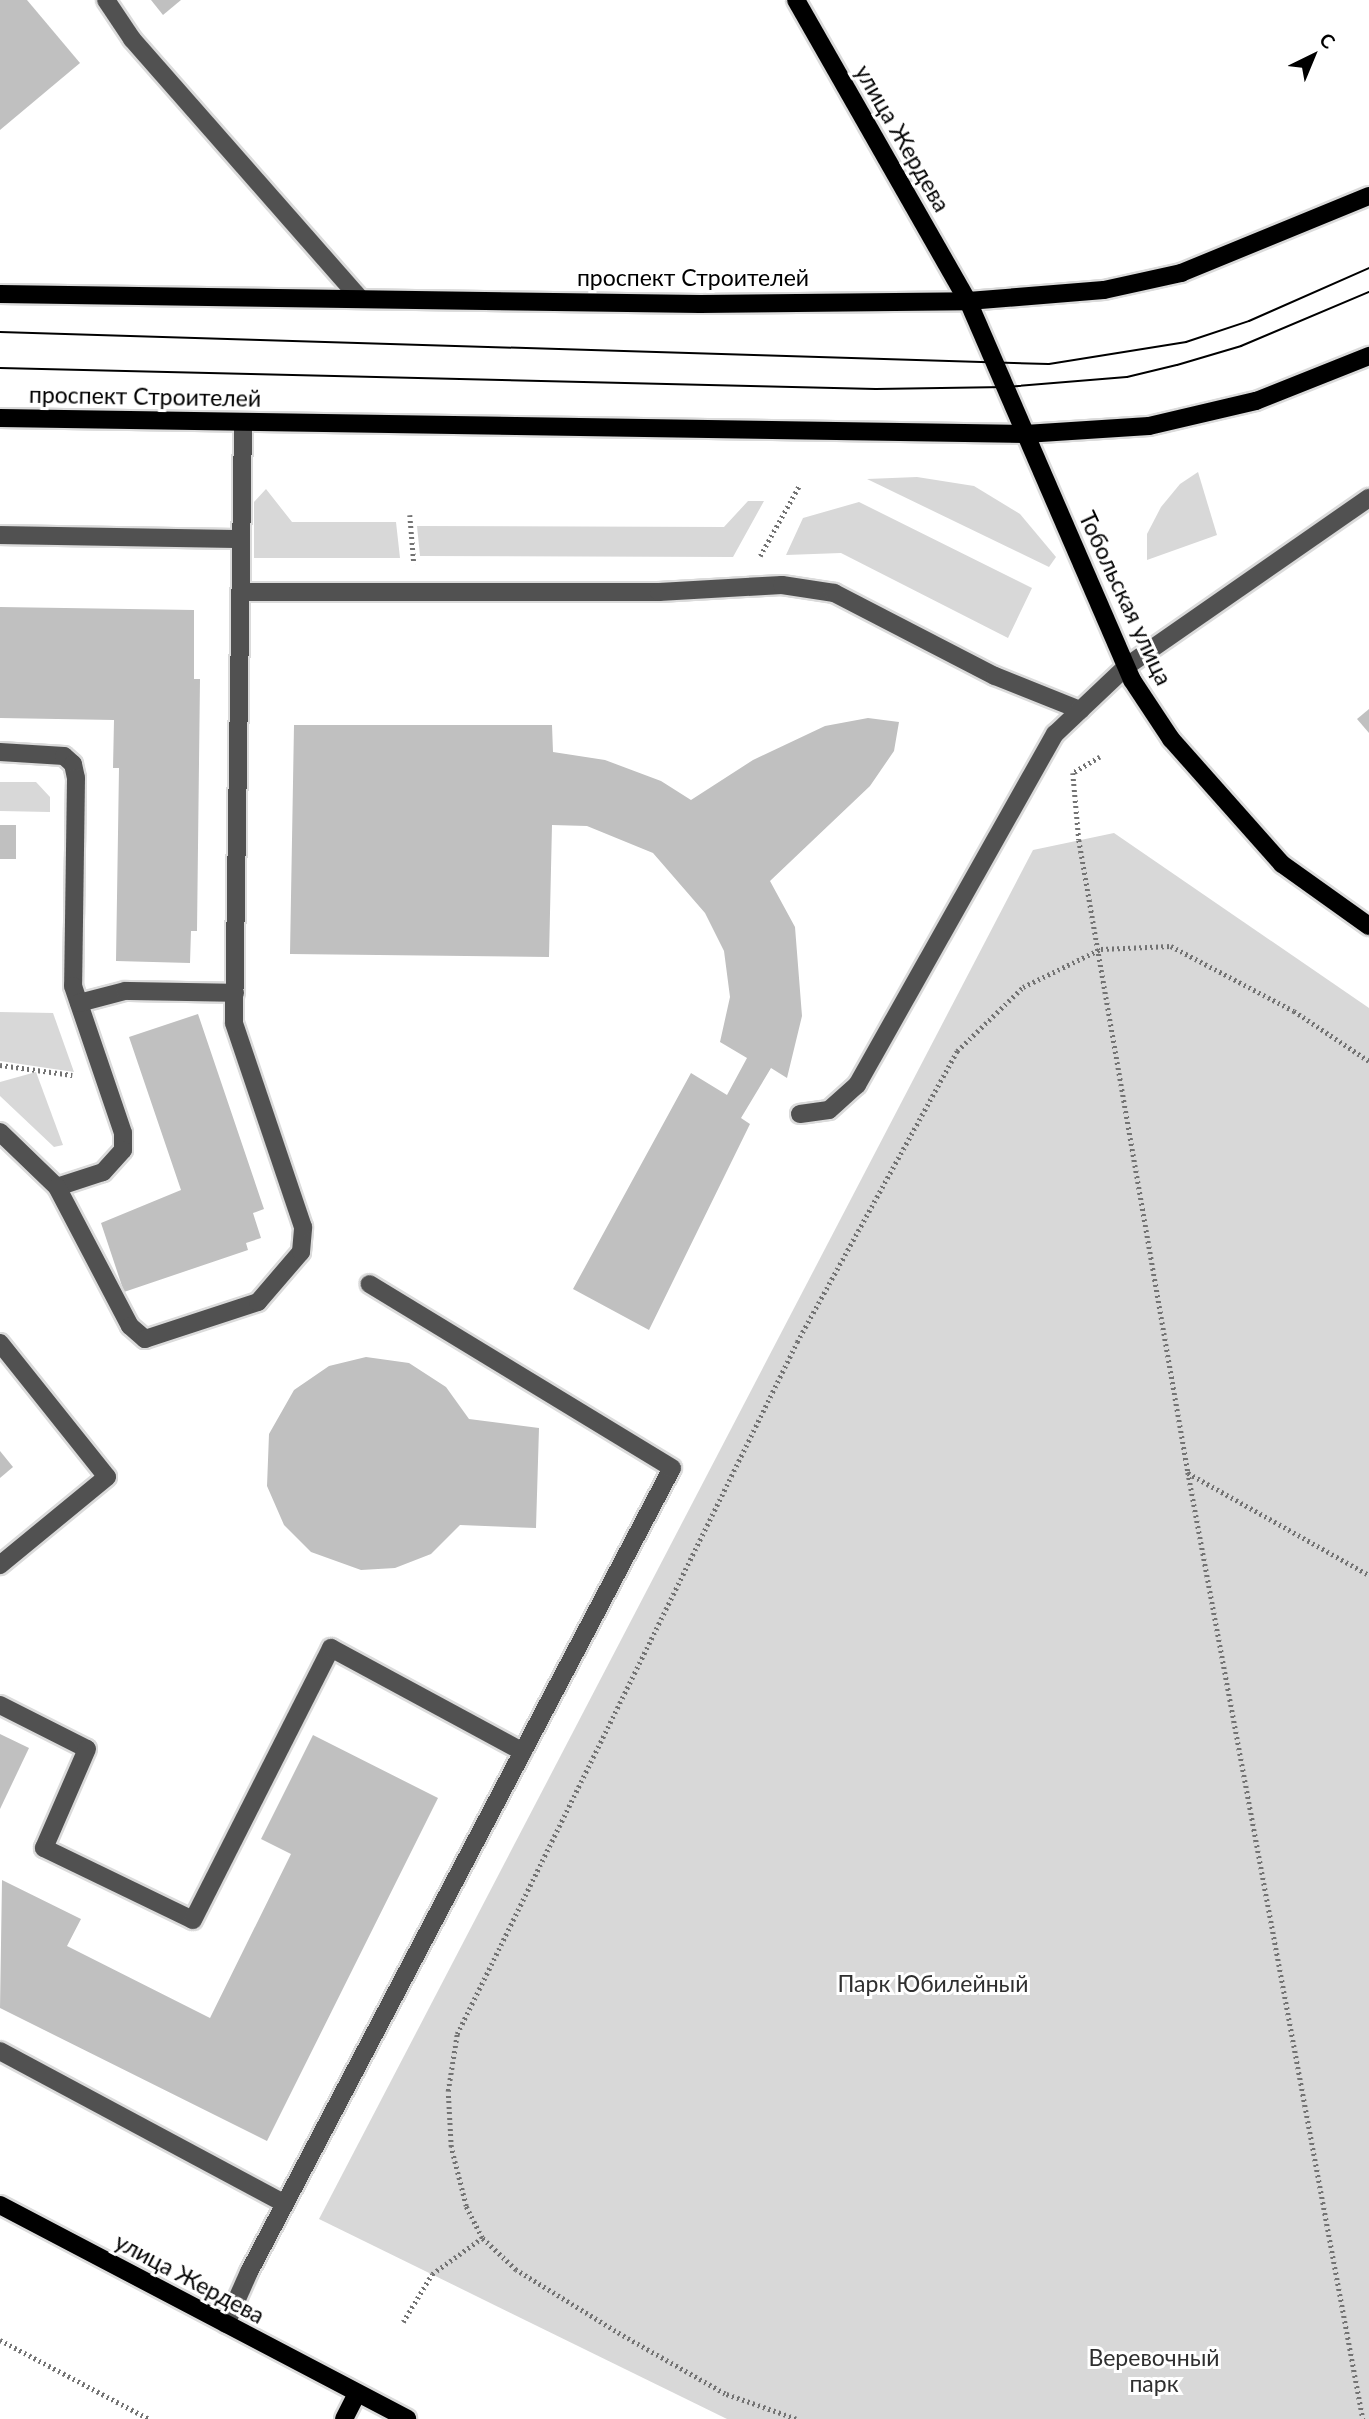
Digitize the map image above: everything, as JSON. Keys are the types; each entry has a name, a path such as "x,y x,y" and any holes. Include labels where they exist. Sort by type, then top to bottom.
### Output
{"main road":[{"name":"улица Жердева","path":"796,0 968,301"},
{"name":"проспект Строителей","path":"0,294 359,296 700,304 968,301 1104,290 1181,273 1369,196"},
{"name":"Тобольская улица","path":"968,301 1127,666 1171,739 1282,864 1369,926"},
{"name":"проспект Строителей","path":"0,418 1025,434 1149,426 1256,401 1369,356"},
{"name":"улица Жердева","path":"0,2205 407,2419"},
{"path":"344,2419 357,2393"}],"street":[{"path":"106,0 132,39 359,296"},
{"path":"0,1132 57,1187 130,1326 145,1339 258,1302 301,1252 305,1240 234,1023 243,422"},
{"path":"800,1114 828,1111 857,1085 1002,822 1055,734 1127,666 1369,498"},
{"path":"0,535 241,539"},
{"path":"247,592 659,592 782,585 834,593 995,676 1080,710"},
{"path":"0,752 52,753 73,764 73,986 123,1133 123,1150 103,1172 57,1187"},
{"path":"79,1003 125,991 235,993"},
{"path":"226,2325 285,2204 672,1468 369,1284"},
{"path":"0,1343 107,1477 0,1565"},
{"path":"0,1705 88,1749 44,1848 193,1920 331,1648 523,1752"},
{"path":"0,2051 285,2204"}],"path":[{"path":"755,565 800,484"},
{"path":"410,515 415,568"},
{"path":"1100,757 1073,773 1079,841 1101,949 1188,1472 1363,2419"},
{"path":"796,2419 725,2394 620,2334 516,2270 482,2238 466,2206 451,2147 448,2091 457,2034 797,1342 957,1052 1024,988 1101,949 1171,946 1294,1011 1369,1061"},
{"path":"0,1065 105,1079"},
{"path":"1188,1472 1369,1575"},
{"path":"403,2322 432,2274 482,2238"},
{"path":"0,2340 149,2419"}],"green space":[{"path":"1198,472 1217,535 1147,560 1147,534 1161,507 1180,484"},
{"path":"917,477 974,486 1020,514 1056,557 1049,567 867,479"},
{"path":"266,489 292,522 396,522 400,558 254,558 254,502"},
{"path":"748,501 764,501 733,557 420,556 417,526 724,527"},
{"path":"859,502 1032,588 1008,638 841,553 786,555 803,518"},
{"path":"0,782 36,782 50,797 50,812 0,811"},
{"name":"Парк Юбилейный","path":"1114,833 1369,1008 1369,2419 727,2419 319,2219 1033,850"},
{"path":"0,1012 53,1013 74,1072 0,1061"},
{"path":"36,1072 63,1145 54,1147 0,1096 0,1082"}],"building":[{"path":"0,0 27,0 80,63 0,130"},
{"path":"151,0 181,0 163,15"},
{"path":"0,607 194,610 194,679 200,679 197,931 191,931 190,963 116,961 119,768 113,768 114,720 0,718"},
{"path":"1369,709 1369,733 1357,719"},
{"path":"868,718 899,722 894,751 870,786 770,881 795,927 802,1016 787,1078 771,1068 741,1118 750,1124 649,1330 573,1289 691,1073 727,1095 747,1058 720,1042 730,997 724,951 705,913 653,853 587,826 552,825 549,957 290,954 294,725 552,725 553,752 605,760 661,781 691,800 753,760 825,726"},
{"path":"0,825 16,825 16,859 0,859"},
{"path":"198,1014 264,1209 253,1213 261,1238 246,1243 248,1250 124,1292 101,1223 181,1190 129,1037"},
{"path":"366,1357 409,1363 446,1387 469,1419 539,1428 536,1528 460,1525 431,1554 395,1568 361,1570 311,1552 284,1525 267,1486 269,1434 294,1390 329,1366"},
{"path":"0,1451 13,1467 0,1478"},
{"path":"0,1734 29,1748 0,1809"},
{"path":"313,1735 438,1798 267,2141 0,2008 2,1880 81,1919 67,1946 210,2018 291,1854 261,1839"}],"tram line":[{"path":"0,332 1049,364 1186,342 1249,321 1369,268"},
{"path":"0,368 876,389 1006,387 1127,377 1177,365 1241,346 1369,292"}],"park label":[{"name":"Веревочный парк","path":"1154,2370"}]}
